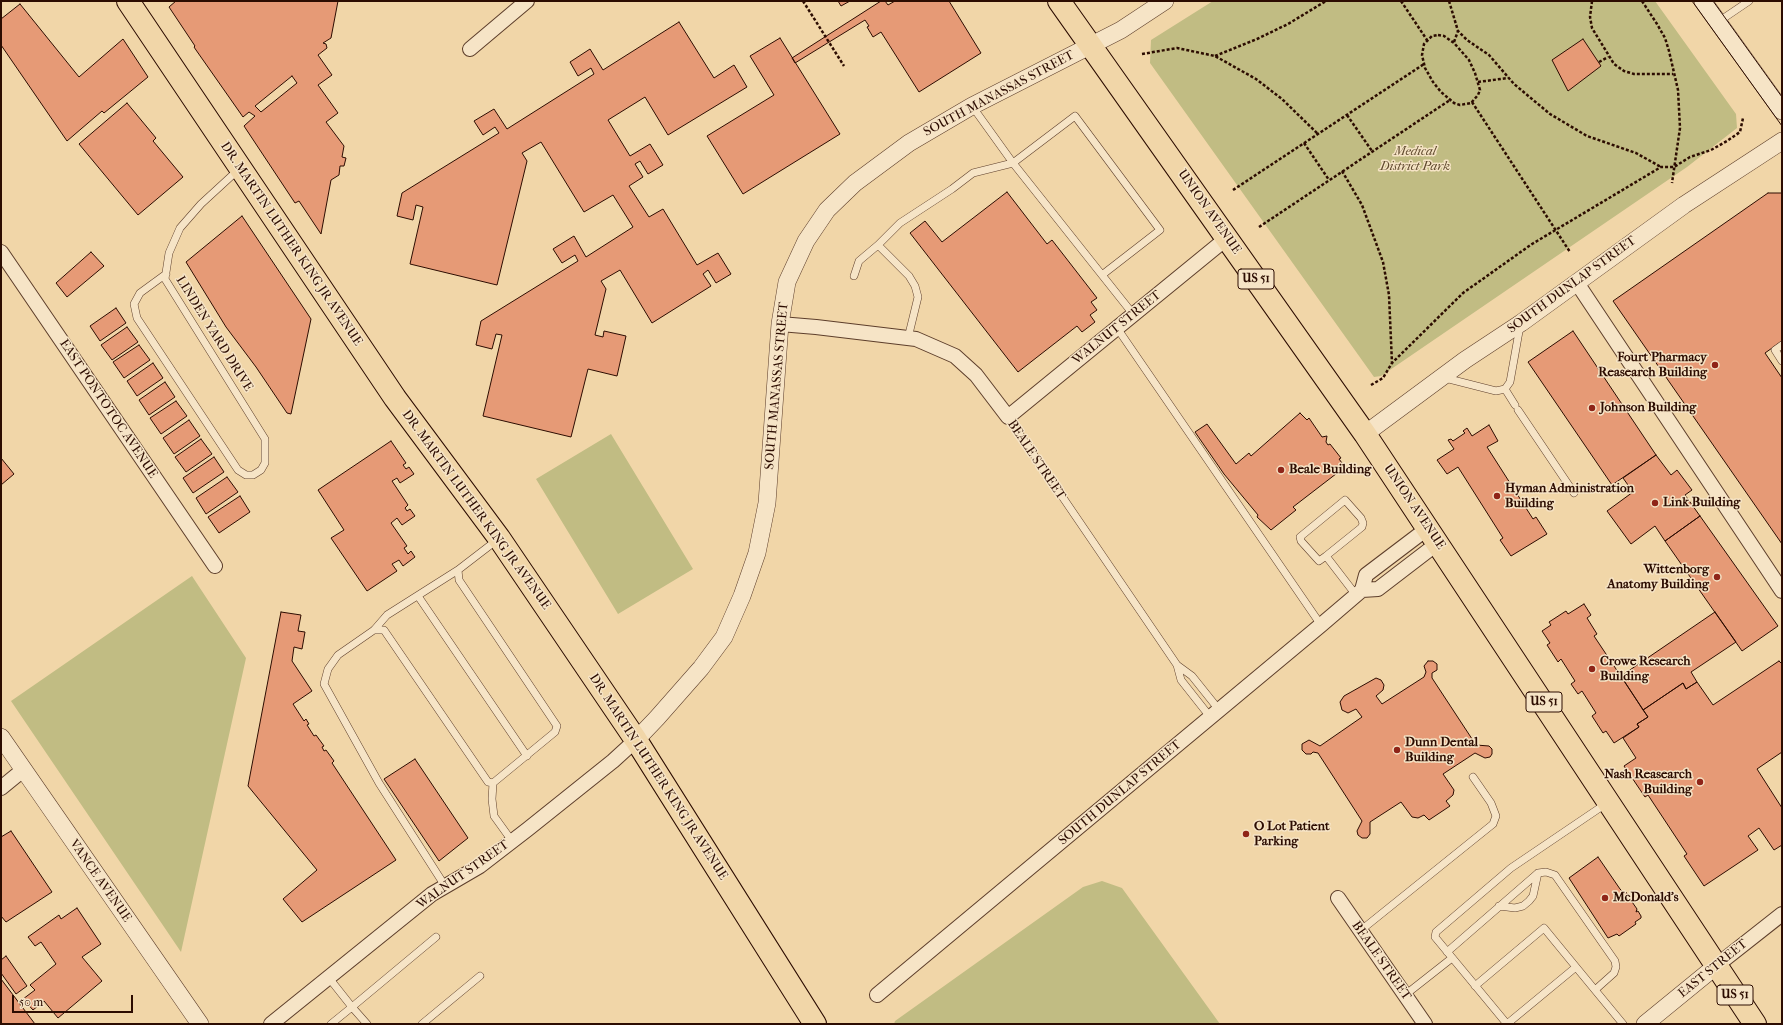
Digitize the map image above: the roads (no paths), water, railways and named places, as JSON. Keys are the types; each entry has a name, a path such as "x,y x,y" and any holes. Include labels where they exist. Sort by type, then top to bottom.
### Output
{"main road":[{"name":"DR. MARTIN LUTHER KING JR AVENUE","path":"128,1 394,398 499,538 636,740 815,1024"},
{"name":"UNION AVENUE","path":"1059,1 1365,434 1755,1024"}],"street":[{"path":"470,49 527,1"},
{"name":"SOUTH MANASSAS STREET","path":"636,740 701,668 724,637 742,596 757,553 767,503 780,324 788,282 806,241 827,210 855,183 909,143 972,106 1120,30 1165,1"},
{"path":"1703,1 1782,111"},
{"name":"SOUTH DUNLAP STREET","path":"1365,434 1684,205 1782,141"},
{"name":"WALNUT STREET","path":"1008,418 1227,238"},
{"name":"EAST PONTOTOC AVENUE","path":"1,252 215,566"},
{"path":"1577,283 1782,591"},
{"name":"BEALE STREET","path":"780,324 816,326 916,339 955,356 976,375 1008,418"},
{"path":"1359,593 1378,589 1433,535"},
{"name":"SOUTH DUNLAP STREET","path":"877,995 1359,593"},
{"name":"VANCE AVENUE","path":"1,737 200,1024"},
{"name":"WALNUT STREET","path":"271,1024 432,894 480,866 612,761 636,740"},
{"path":"1,788 24,770"},
{"name":"BEALE STREET","path":"1338,898 1426,1024"},
{"name":"EAST STREET","path":"1645,1024 1782,914"}],"lane":[{"path":"1718,22 1749,1"},
{"path":"972,106 1013,163 1133,314"},
{"path":"854,276 859,261 900,223 952,189 973,173 1013,163 1075,116 1160,230 1102,275"},
{"name":"LINDEN YARD DRIVE","path":"166,274 140,293 134,304 137,318 238,470 246,475 253,475 261,470 266,463 265,438 165,279 166,274 169,253 180,228 201,204 240,169"},
{"path":"878,245 909,276 915,286 918,297 908,338"},
{"path":"1443,377 1496,391 1505,389 1510,382 1521,323"},
{"path":"1117,328 1321,625"},
{"path":"1782,346 1775,350 1782,361"},
{"path":"1505,389 1574,493"},
{"name":"BEALE STREET","path":"1008,418 1177,665 1181,680 1215,714"},
{"path":"1345,500 1361,518 1363,523 1362,527 1326,556 1318,561 1301,541 1300,537 1345,500"},
{"path":"445,886 378,783 324,684 328,669 338,654 374,630 387,615 458,570 499,538"},
{"path":"1326,556 1359,593"},
{"path":"458,570 459,580 557,726 555,732 493,783 492,799 494,816 512,841"},
{"path":"418,596 527,756"},
{"path":"374,630 384,630 488,782 493,783"},
{"path":"1177,665 1192,676 1215,714"},
{"path":"1360,931 1492,824 1496,816 1491,803 1473,777"},
{"path":"1576,967 1507,1024 1435,937 1436,932 1512,868 1609,802"},
{"path":"1447,952 1538,873 1546,872 1555,875 1615,961 1616,968 1614,973 1595,990"},
{"path":"1499,906 1515,908 1523,906 1529,901 1533,896 1538,873"},
{"path":"1475,986 1544,928 1623,1024"},
{"path":"331,1024 436,937"},
{"path":"1405,995 1452,958"},
{"path":"422,1024 480,976"},
{"path":"329,978 367,1024"}],"tram line":[{"path":"1692,1 1782,126"},
{"path":"1713,1 1782,97"}],"place":[{"name":"Fourt Pharmacy Reasearch Building","path":"1715,365"},
{"name":"Johnson Building","path":"1592,408"},
{"name":"Beale Building","path":"1281,470"},
{"name":"Hyman Administration Building","path":"1497,496"},
{"name":"Link Building","path":"1655,503"},
{"name":"Wittenborg Anatomy Building","path":"1717,577"},
{"name":"Crowe Research Building","path":"1592,669"},
{"name":"Dunn Dental Building","path":"1397,750"},
{"name":"Nash Reasearch Building","path":"1700,782"},
{"name":"O Lot Patient Parking","path":"1246,834"},
{"name":"McDonald's","path":"1605,898"}],"park label":[{"name":"Medical District Park","path":"1415,160"}]}
